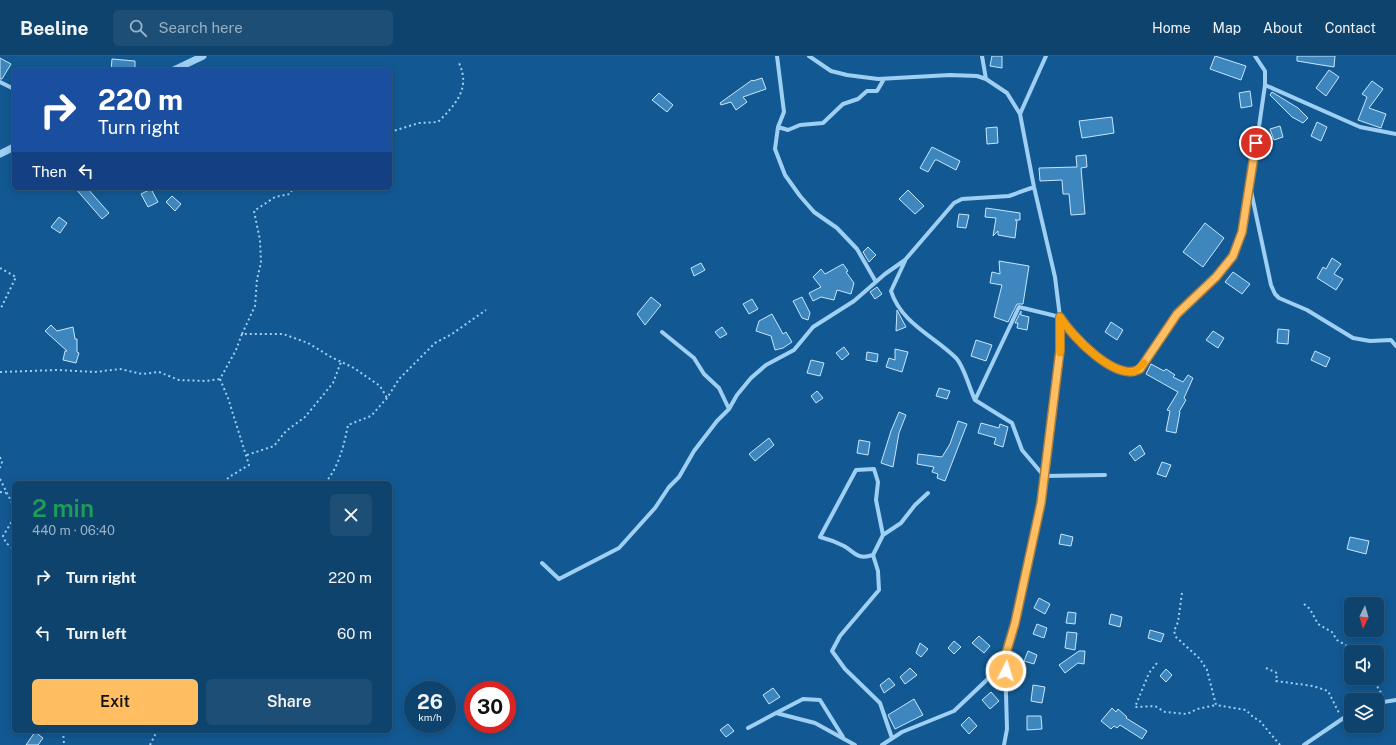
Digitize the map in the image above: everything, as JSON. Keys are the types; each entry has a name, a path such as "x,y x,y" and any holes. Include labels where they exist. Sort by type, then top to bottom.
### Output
{"street":[{"path":"178,68 203,56"},
{"path":"777,56 784,112 778,126 775,149 785,175 814,212 837,228 857,250 876,282"},
{"path":"809,56 831,71 847,75 884,79 962,75 977,76 986,79 1006,94 1020,114 1034,186 1055,277 1060,317 1060,350 1034,544 1015,623 1005,657 1007,729 1004,745"},
{"path":"982,56 986,79"},
{"path":"1020,114 1046,56"},
{"path":"975,400 1019,307 1060,317 1075,339 1121,371 1134,372 1140,369 1177,314 1216,277 1233,256 1242,232 1250,189 1265,85 1265,71 1255,56"},
{"path":"778,126 788,130 800,125 823,123 843,104 858,99 867,91 876,91 884,79"},
{"path":"0,82 12,88"},
{"path":"1265,85 1360,127 1396,134"},
{"path":"0,154 12,148"},
{"path":"542,563 560,578 619,548 656,508 669,487 679,477 694,451 717,421 729,409 737,395 751,378 766,366 794,350 813,328 854,301 905,260 944,212 957,201 1009,196 1034,186"},
{"path":"1250,189 1271,285 1279,298 1307,310 1353,338 1370,341 1391,340 1396,346"},
{"path":"905,260 901,273 891,291 894,303 905,317 958,359 975,400 1012,424 1022,450 1044,476"},
{"path":"662,332 694,358 704,374 719,388 729,409"},
{"path":"883,536 876,500 878,482 874,469 856,470 820,537 846,547 853,554 865,558 873,555 883,536 901,523 928,493"},
{"path":"1044,476 1106,475"},
{"path":"873,555 878,571 879,590 840,636 832,651 845,669 880,703 892,738"},
{"path":"882,745 902,732 954,711 992,675 1005,657"},
{"path":"748,728 803,699 820,700 843,738"},
{"path":"1385,700 1396,700"},
{"path":"776,713 815,723 855,745"},
{"path":"1304,745 1342,718"}],"path":[{"path":"392,131 419,122 438,122 455,104 462,90 463,72 459,62"},
{"path":"220,379 236,350 255,306 257,279 261,263 260,240 254,211 275,197 290,194 291,190"},
{"path":"0,268 16,277 0,310"},
{"path":"328,481 331,477 344,447 348,425 371,416 387,398 399,379 435,343 452,334 486,310"},
{"path":"242,334 283,334 308,343 354,368 380,386 387,398"},
{"path":"248,455 274,446 286,431 305,417 333,383 341,362"},
{"path":"0,372 58,370 95,372 120,369 142,374 159,372 179,380 206,381 220,379"},
{"path":"220,379 228,398 231,411 250,464 229,477 226,481"},
{"path":"0,457 2,462 0,468"},
{"path":"0,479 12,504"},
{"path":"0,492 6,493"},
{"path":"12,521 3,536 6,543 12,548"},
{"path":"1182,593 1178,622 1174,631 1176,637 1200,659 1207,670 1216,705"},
{"path":"1304,604 1310,610 1318,624 1332,632 1336,640 1345,645"},
{"path":"1157,663 1149,673 1135,707 1155,706 1165,712 1187,714 1197,709 1216,705 1246,710 1254,718 1259,720 1280,745"},
{"path":"1266,668 1277,673 1276,681 1313,686 1328,691 1342,718"},
{"path":"1376,685 1385,700"},
{"path":"63,733 64,745"},
{"path":"150,745 156,733"}],"building":[{"path":"992,56 1002,56 1002,68 990,66"},
{"path":"1215,56 1246,66 1241,80 1210,69"},
{"path":"1297,56 1335,56 1334,67 1297,61"},
{"path":"0,58 11,64 2,79 0,79"},
{"path":"112,59 135,61 135,68 111,68"},
{"path":"1329,70 1339,77 1326,96 1316,88"},
{"path":"762,78 766,89 743,97 747,102 736,110 731,102 721,105 720,103 752,80"},
{"path":"1372,81 1383,89 1369,108 1386,114 1381,128 1358,120 1367,97 1362,94"},
{"path":"1250,91 1252,106 1241,108 1239,93"},
{"path":"1272,92 1298,108 1308,118 1303,123 1292,117 1270,95"},
{"path":"659,93 673,105 667,112 652,100"},
{"path":"1112,117 1114,133 1082,138 1079,121"},
{"path":"1317,122 1327,127 1321,141 1311,136"},
{"path":"1280,126 1283,137 1274,140 1270,129"},
{"path":"997,127 998,143 987,144 986,128"},
{"path":"932,147 960,161 956,170 937,160 935,160 928,172 920,168"},
{"path":"1086,155 1087,167 1081,168 1085,214 1071,215 1069,194 1063,194 1062,180 1040,181 1039,168 1077,167 1076,156"},
{"path":"77,190 89,190 109,213 102,219"},
{"path":"152,190 158,202 148,207 141,194"},
{"path":"908,190 924,206 915,214 899,199"},
{"path":"172,196 181,204 175,211 166,202"},
{"path":"986,208 1020,213 1020,220 1015,220 1017,221 1015,238 998,235 998,231 993,236 996,218 985,217"},
{"path":"959,214 969,215 966,228 957,227"},
{"path":"59,217 67,223 60,233 51,227"},
{"path":"1205,223 1224,238 1203,267 1183,252"},
{"path":"868,247 876,255 869,262 863,252"},
{"path":"1332,258 1341,264 1334,274 1343,279 1336,290 1317,278 1323,267 1326,269"},
{"path":"999,261 1029,266 1023,304 1017,304 1008,322 994,317 1002,285 990,283 992,272 1000,274"},
{"path":"701,263 705,270 694,276 691,268"},
{"path":"843,264 848,271 846,272 854,283 851,294 837,290 834,300 821,297 813,301 809,293 821,287 813,277 821,269 825,274"},
{"path":"1233,272 1250,284 1242,294 1225,282"},
{"path":"877,287 882,294 875,299 870,292"},
{"path":"651,297 661,305 645,325 637,314"},
{"path":"802,297 810,313 808,320 802,318 793,301"},
{"path":"752,299 758,309 749,314 743,304"},
{"path":"897,310 906,327 896,331"},
{"path":"1021,311 1021,315 1029,317 1027,330 1017,328 1018,323 1015,323"},
{"path":"772,314 783,334 786,332 792,342 783,348 775,350 771,336 756,331 759,321"},
{"path":"1111,322 1123,330 1117,340 1105,332"},
{"path":"51,325 57,331 73,327 75,339 77,339 77,352 79,353 76,363 63,360 65,351 67,351 45,331"},
{"path":"722,327 727,334 720,338 715,332"},
{"path":"1278,329 1289,330 1288,344 1277,343"},
{"path":"1213,331 1224,338 1218,348 1206,340"},
{"path":"976,340 992,345 986,361 971,356"},
{"path":"844,347 849,354 842,360 836,353"},
{"path":"895,349 908,352 902,372 886,367 889,358 895,360"},
{"path":"1315,351 1330,358 1326,367 1311,360"},
{"path":"867,352 878,354 877,362 866,360"},
{"path":"811,360 824,363 820,376 807,373"},
{"path":"1151,364 1164,371 1166,369 1175,375 1173,377 1183,382 1188,375 1193,378 1184,398 1186,400 1179,412 1176,433 1166,431 1170,411 1167,410 1178,392 1146,374"},
{"path":"939,388 950,391 947,399 936,396"},
{"path":"817,391 823,398 816,403 811,396"},
{"path":"899,412 906,415 899,433 893,467 881,463 891,431"},
{"path":"958,421 967,424 945,481 937,478 938,474 932,472 934,467 917,464 918,454 942,457 950,444"},
{"path":"981,423 999,428 1000,424 1008,427 1003,447 994,444 996,438 978,433"},
{"path":"769,438 774,445 755,461 749,454"},
{"path":"859,440 870,442 868,455 857,453"},
{"path":"1140,445 1145,454 1135,461 1129,453"},
{"path":"1162,462 1171,465 1166,477 1157,474"},
{"path":"1061,534 1073,537 1071,546 1059,544"},
{"path":"1350,537 1369,541 1366,554 1347,549"},
{"path":"1039,598 1050,604 1045,614 1034,608"},
{"path":"1068,612 1076,613 1075,624 1066,623"},
{"path":"1111,614 1122,617 1120,627 1109,624"},
{"path":"1037,624 1047,628 1044,638 1033,634"},
{"path":"1150,630 1164,634 1161,642 1148,638"},
{"path":"1067,632 1077,633 1075,650 1065,648"},
{"path":"979,636 990,646 984,653 972,643"},
{"path":"954,641 961,647 954,654 948,648"},
{"path":"920,643 928,649 921,657 916,653"},
{"path":"1028,651 1037,655 1034,664 1024,661"},
{"path":"1079,651 1085,651 1084,664 1078,663 1065,673 1059,665"},
{"path":"910,668 917,675 905,684 900,677"},
{"path":"1166,669 1172,675 1166,682 1160,676"},
{"path":"889,678 895,685 884,693 880,685"},
{"path":"1033,685 1045,687 1042,703 1031,701"},
{"path":"773,688 780,697 769,704 763,695"},
{"path":"991,692 999,701 990,709 982,700"},
{"path":"914,699 923,715 895,729 888,715"},
{"path":"1112,708 1116,712 1118,709 1127,717 1126,718 1147,731 1142,739 1120,725 1117,728 1114,726 1111,729 1101,721"},
{"path":"1027,716 1041,716 1042,729 1027,730"},
{"path":"969,717 977,726 969,734 961,725"},
{"path":"728,724 734,731 726,737 720,730"},
{"path":"34,733 43,738 38,745 26,745"}],"slow traffic":[{"path":"1060,353 1060,317 1068,331 1075,339 1121,371 1134,372 1140,369 1144,363"}],"route":[{"path":"1006,671 1005,657 1015,623 1034,544 1041,503 1060,350 1060,317 1068,331 1075,339 1104,360 1121,371 1134,372 1140,369 1177,314 1216,277 1233,256 1238,247 1250,189 1256,143"}]}
